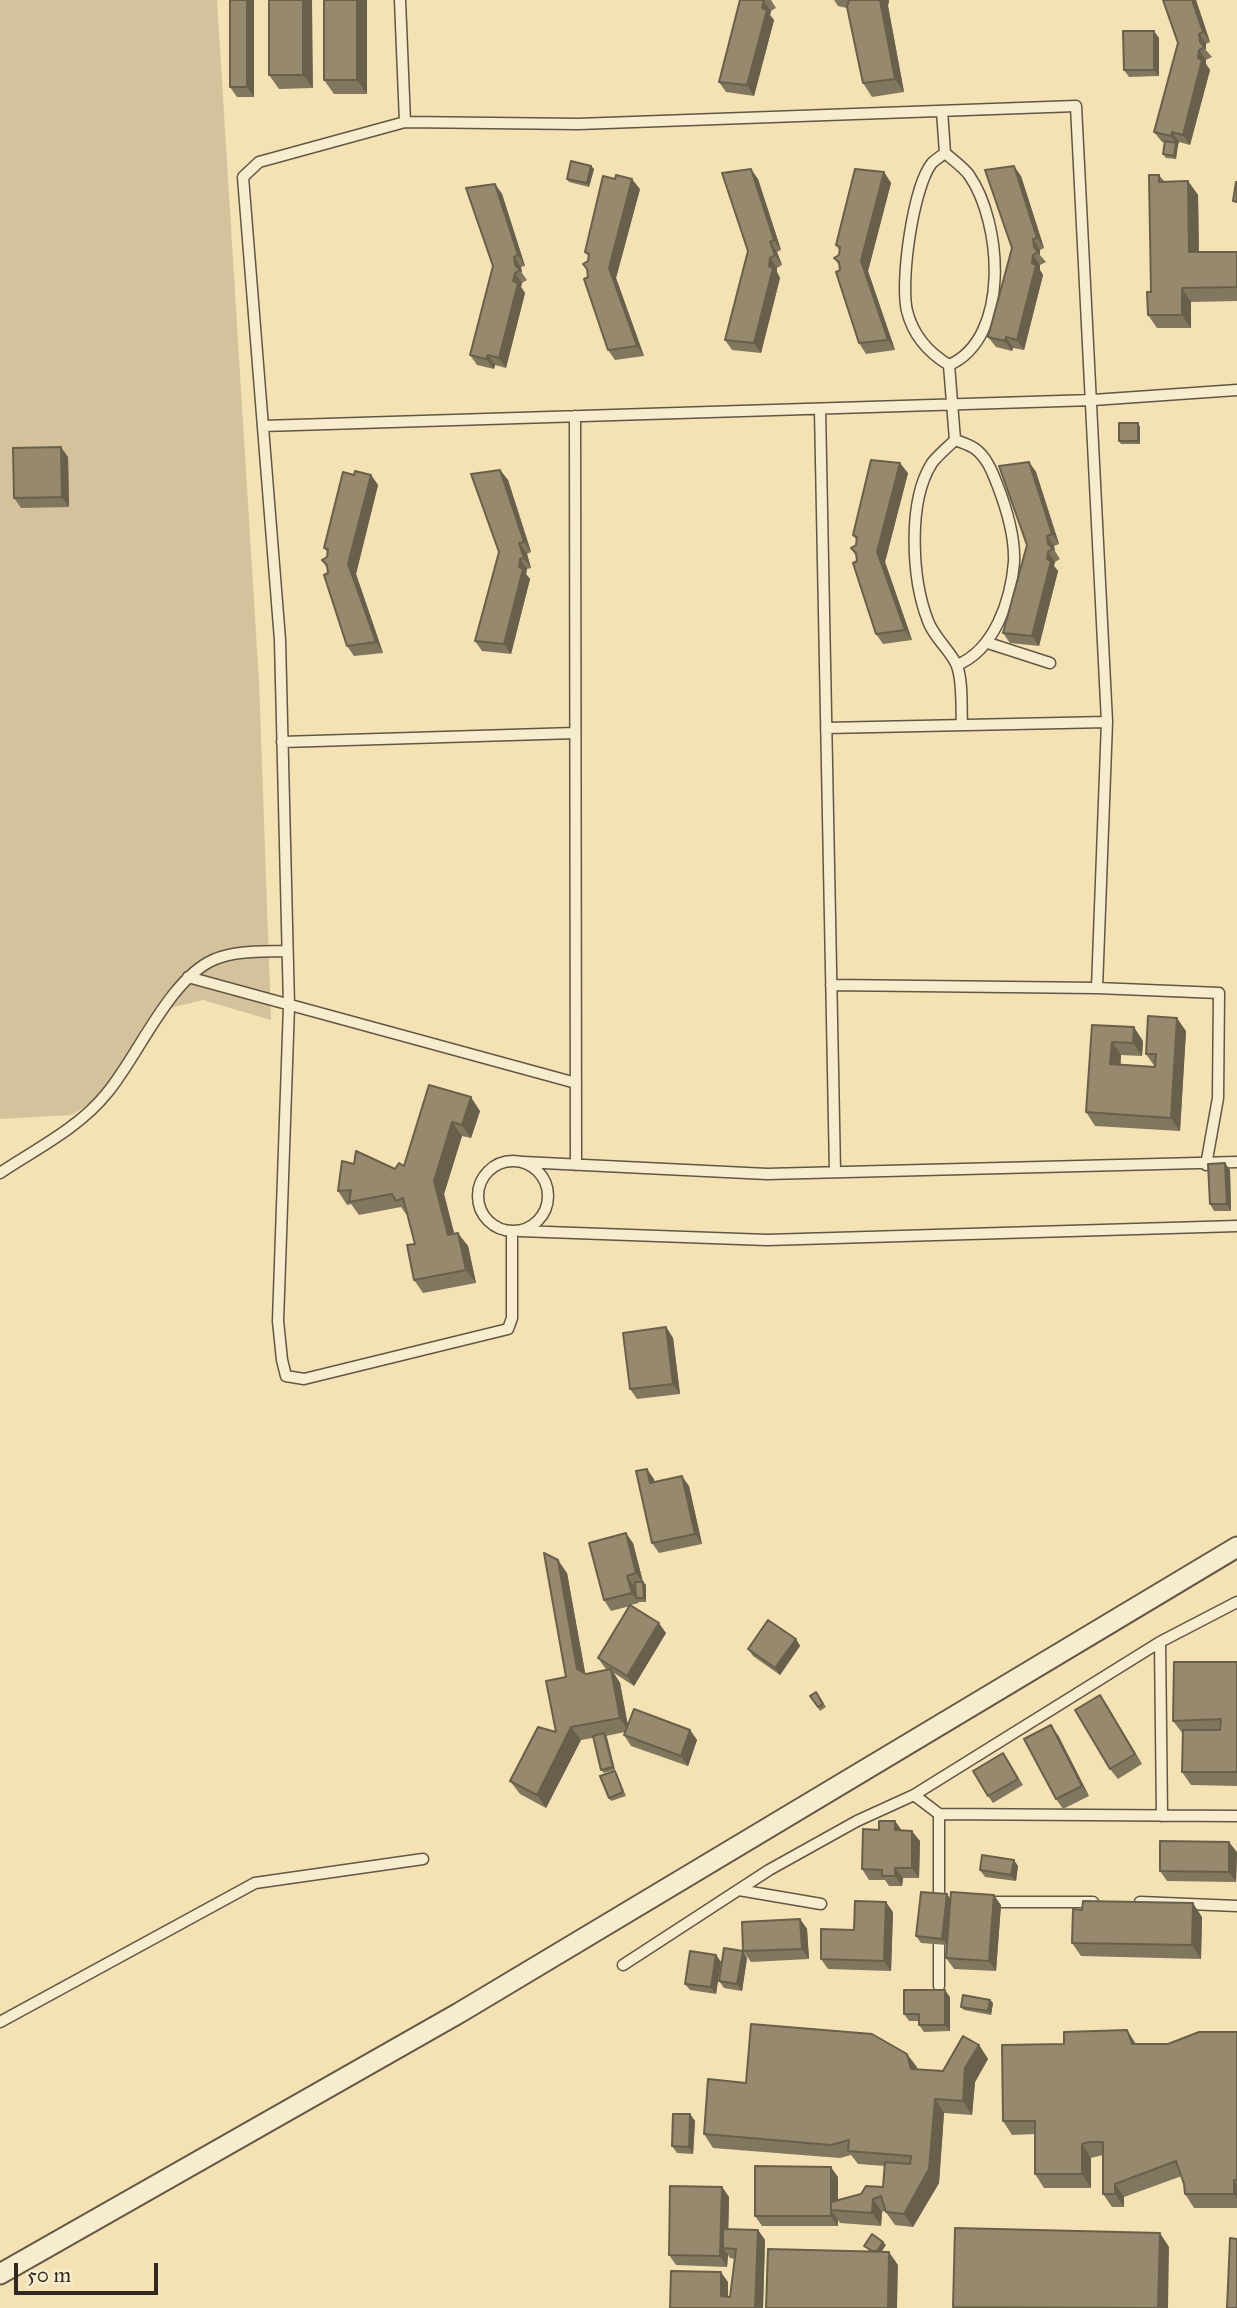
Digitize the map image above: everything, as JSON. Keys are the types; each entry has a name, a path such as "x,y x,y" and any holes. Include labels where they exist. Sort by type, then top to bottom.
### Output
{"street":[{"path":"0,2274 458,2013 1237,1547"}],"lane":[{"path":"400,0 405,122"},
{"path":"516,1232 512,1318 508,1329 304,1379 286,1376 278,1321 289,1006 280,640 243,177 259,162 405,122 578,124 1076,106 1093,400 1107,722 1097,988"},
{"path":"942,111 945,153 968,175 979,195 986,216 997,278 994,300 976,342 959,361 949,365"},
{"path":"945,153 932,163 919,192 905,286 907,310 913,327 934,356 949,365"},
{"path":"949,365 955,440 932,463 921,490 916,512 916,551 920,596 928,623 941,646 957,665 962,725"},
{"path":"263,426 1093,400 1237,390"},
{"path":"820,409 835,1172"},
{"path":"575,416 576,1165"},
{"path":"955,440 975,449 989,465 1010,530 1014,561 1009,593 989,643 973,659 957,665"},
{"path":"989,643 1049,663"},
{"path":"827,727 1107,722"},
{"path":"282,742 575,733"},
{"path":"0,1173 85,1118 108,1093 188,977 214,960 237,953 287,951"},
{"path":"188,977 576,1083"},
{"path":"831,985 1097,988 1219,993 1218,1098 1206,1165"},
{"path":"1237,1162 1206,1165 767,1174 501,1163 491,1168 479,1186 480,1208 485,1218 493,1226 516,1232 767,1240 1237,1226"},
{"path":"516,1232 540,1220 548,1198 542,1176 523,1163"},
{"path":"623,1965 739,1890 857,1821 914,1795 1160,1642 1237,1602"},
{"path":"1160,1642 1162,1815"},
{"path":"914,1795 939,1814 1237,1816"},
{"path":"939,1814 939,1986"},
{"path":"0,2022 255,1883 423,1859"},
{"path":"739,1890 821,1904"},
{"path":"939,1902 952,1902"},
{"path":"979,1902 1101,1902"},
{"path":"1129,1902 1237,1906"}],"shaded area":[{"path":"0,0 217,0 259,682 271,1020 203,1000 162,1010 96,1099 72,1115 0,1119"}],"building":[{"path":"230,0 247,0 247,87 230,87"},
{"path":"269,0 303,0 303,75 269,75"},
{"path":"324,0 357,0 357,80 324,80"},
{"path":"740,0 764,0 762,8 767,10 747,85 719,82"},
{"path":"849,0 880,0 895,79 863,83 847,7"},
{"path":"1163,0 1192,0 1203,32 1199,34 1200,42 1205,47 1199,50 1198,58 1202,60 1183,135 1172,132 1171,136 1154,132 1178,43"},
{"path":"1123,31 1154,31 1154,70 1124,70"},
{"path":"1165,141 1176,143 1174,156 1163,154"},
{"path":"571,161 591,166 587,183 567,179"},
{"path":"1014,166 1037,238 1033,239 1038,252 1033,255 1032,263 1036,265 1017,340 1006,337 1005,341 988,337 1012,248 985,170"},
{"path":"751,169 774,240 770,242 775,255 770,258 769,266 773,268 754,343 725,340 748,251 722,173"},
{"path":"855,169 884,172 861,261 888,340 859,343 836,272 840,270 839,262 834,258 839,255 840,247 836,245"},
{"path":"616,175 632,179 609,268 637,346 608,350 584,279 588,277 583,264 588,261 589,254 585,252 603,176 615,179"},
{"path":"1149,175 1159,175 1159,182 1188,181 1189,252 1237,252 1237,287 1182,288 1182,315 1148,315 1147,292 1151,292"},
{"path":"1237,182 1237,202 1233,201"},
{"path":"495,184 518,255 514,257 515,265 520,270 515,273 513,281 518,283 499,358 488,355 486,359 470,355 493,266 466,188"},
{"path":"1119,423 1138,423 1138,441 1119,441"},
{"path":"61,447 62,497 14,498 13,448"},
{"path":"871,460 900,463 877,552 905,630 876,634 853,563 857,561 856,553 851,548 856,545 857,537 853,535"},
{"path":"1029,462 1052,534 1047,536 1048,544 1053,548 1048,552 1047,559 1051,561 1032,636 1003,633 1027,545 999,466"},
{"path":"500,470 524,542 519,543 524,558 520,559 519,567 523,569 504,644 475,641 499,552 471,474"},
{"path":"355,471 371,475 348,564 376,642 347,646 324,575 328,573 327,565 322,560 327,557 328,549 324,548 343,472 354,475"},
{"path":"1148,1016 1177,1018 1171,1118 1086,1112 1092,1025 1134,1027 1133,1043 1112,1042 1110,1064 1155,1067 1156,1054 1146,1054"},
{"path":"429,1085 471,1097 462,1125 452,1122 434,1181 448,1235 458,1233 466,1270 414,1280 407,1245 415,1244 403,1198 396,1201 392,1194 349,1202 351,1190 338,1191 342,1161 354,1164 356,1151 395,1169 399,1163 404,1166"},
{"path":"1225,1163 1227,1204 1210,1204 1208,1164"},
{"path":"666,1327 673,1384 630,1389 623,1333"},
{"path":"647,1469 650,1483 682,1476 695,1534 652,1543 636,1471"},
{"path":"626,1533 636,1573 627,1576 632,1593 604,1600 589,1543"},
{"path":"544,1553 558,1560 577,1669 586,1674 611,1669 620,1718 571,1727 537,1795 510,1781 538,1727 556,1732 546,1681 566,1677"},
{"path":"635,1582 643,1582 644,1598 636,1598"},
{"path":"630,1605 659,1623 627,1676 598,1658"},
{"path":"768,1620 796,1639 775,1668 748,1649"},
{"path":"1174,1662 1237,1662 1237,1772 1182,1772 1183,1730 1220,1730 1221,1719 1173,1721"},
{"path":"816,1692 823,1704 818,1707 810,1696"},
{"path":"1100,1695 1135,1754 1110,1769 1075,1710"},
{"path":"634,1709 690,1730 681,1756 624,1735"},
{"path":"1051,1725 1082,1786 1056,1799 1024,1739"},
{"path":"604,1733 613,1767 601,1770 593,1736"},
{"path":"1003,1753 1018,1779 988,1796 973,1771"},
{"path":"615,1771 623,1792 609,1798 600,1776"},
{"path":"879,1821 895,1821 895,1830 912,1831 912,1868 895,1868 895,1876 882,1876 882,1870 862,1869 863,1829 879,1830"},
{"path":"1160,1841 1229,1842 1229,1872 1160,1871"},
{"path":"982,1855 1014,1860 1011,1875 980,1870"},
{"path":"921,1892 947,1894 942,1939 916,1936"},
{"path":"951,1892 994,1895 989,1961 946,1958"},
{"path":"855,1901 886,1902 884,1961 821,1959 821,1929 854,1930"},
{"path":"1083,1901 1193,1903 1192,1945 1072,1943 1073,1909 1082,1910"},
{"path":"800,1919 802,1949 743,1951 742,1922"},
{"path":"724,1948 743,1951 737,1984 719,1981"},
{"path":"690,1951 716,1955 711,1987 685,1984"},
{"path":"904,1990 945,1990 945,2025 919,2025 919,2014 904,2014"},
{"path":"963,1995 990,2000 988,2011 961,2007"},
{"path":"751,2024 872,2034 907,2054 911,2069 943,2071 963,2036 979,2045 965,2068 963,2101 935,2099 929,2169 904,2214 886,2212 881,2196 873,2199 872,2213 831,2210 831,2202 861,2194 866,2186 883,2187 885,2162 910,2164 911,2156 848,2151 849,2140 831,2145 704,2134 708,2079 746,2083"},
{"path":"1127,2030 1132,2044 1168,2044 1199,2032 1237,2032 1237,2180 1234,2180 1234,2194 1185,2194 1176,2161 1115,2184 1115,2194 1103,2194 1103,2142 1082,2144 1082,2174 1035,2174 1035,2121 1003,2121 1002,2045 1064,2044 1064,2032"},
{"path":"673,2114 690,2114 689,2147 672,2146"},
{"path":"755,2166 831,2167 831,2216 755,2216"},
{"path":"670,2186 722,2187 720,2256 669,2255"},
{"path":"955,2228 1160,2233 1158,2308 953,2307"},
{"path":"723,2229 758,2230 755,2308 670,2308 671,2271 721,2272 721,2296 730,2297 736,2249 723,2248"},
{"path":"872,2234 883,2242 877,2251 864,2246"},
{"path":"1230,2238 1237,2239 1237,2308 1227,2308"},
{"path":"768,2249 889,2252 888,2308 766,2308"}]}
